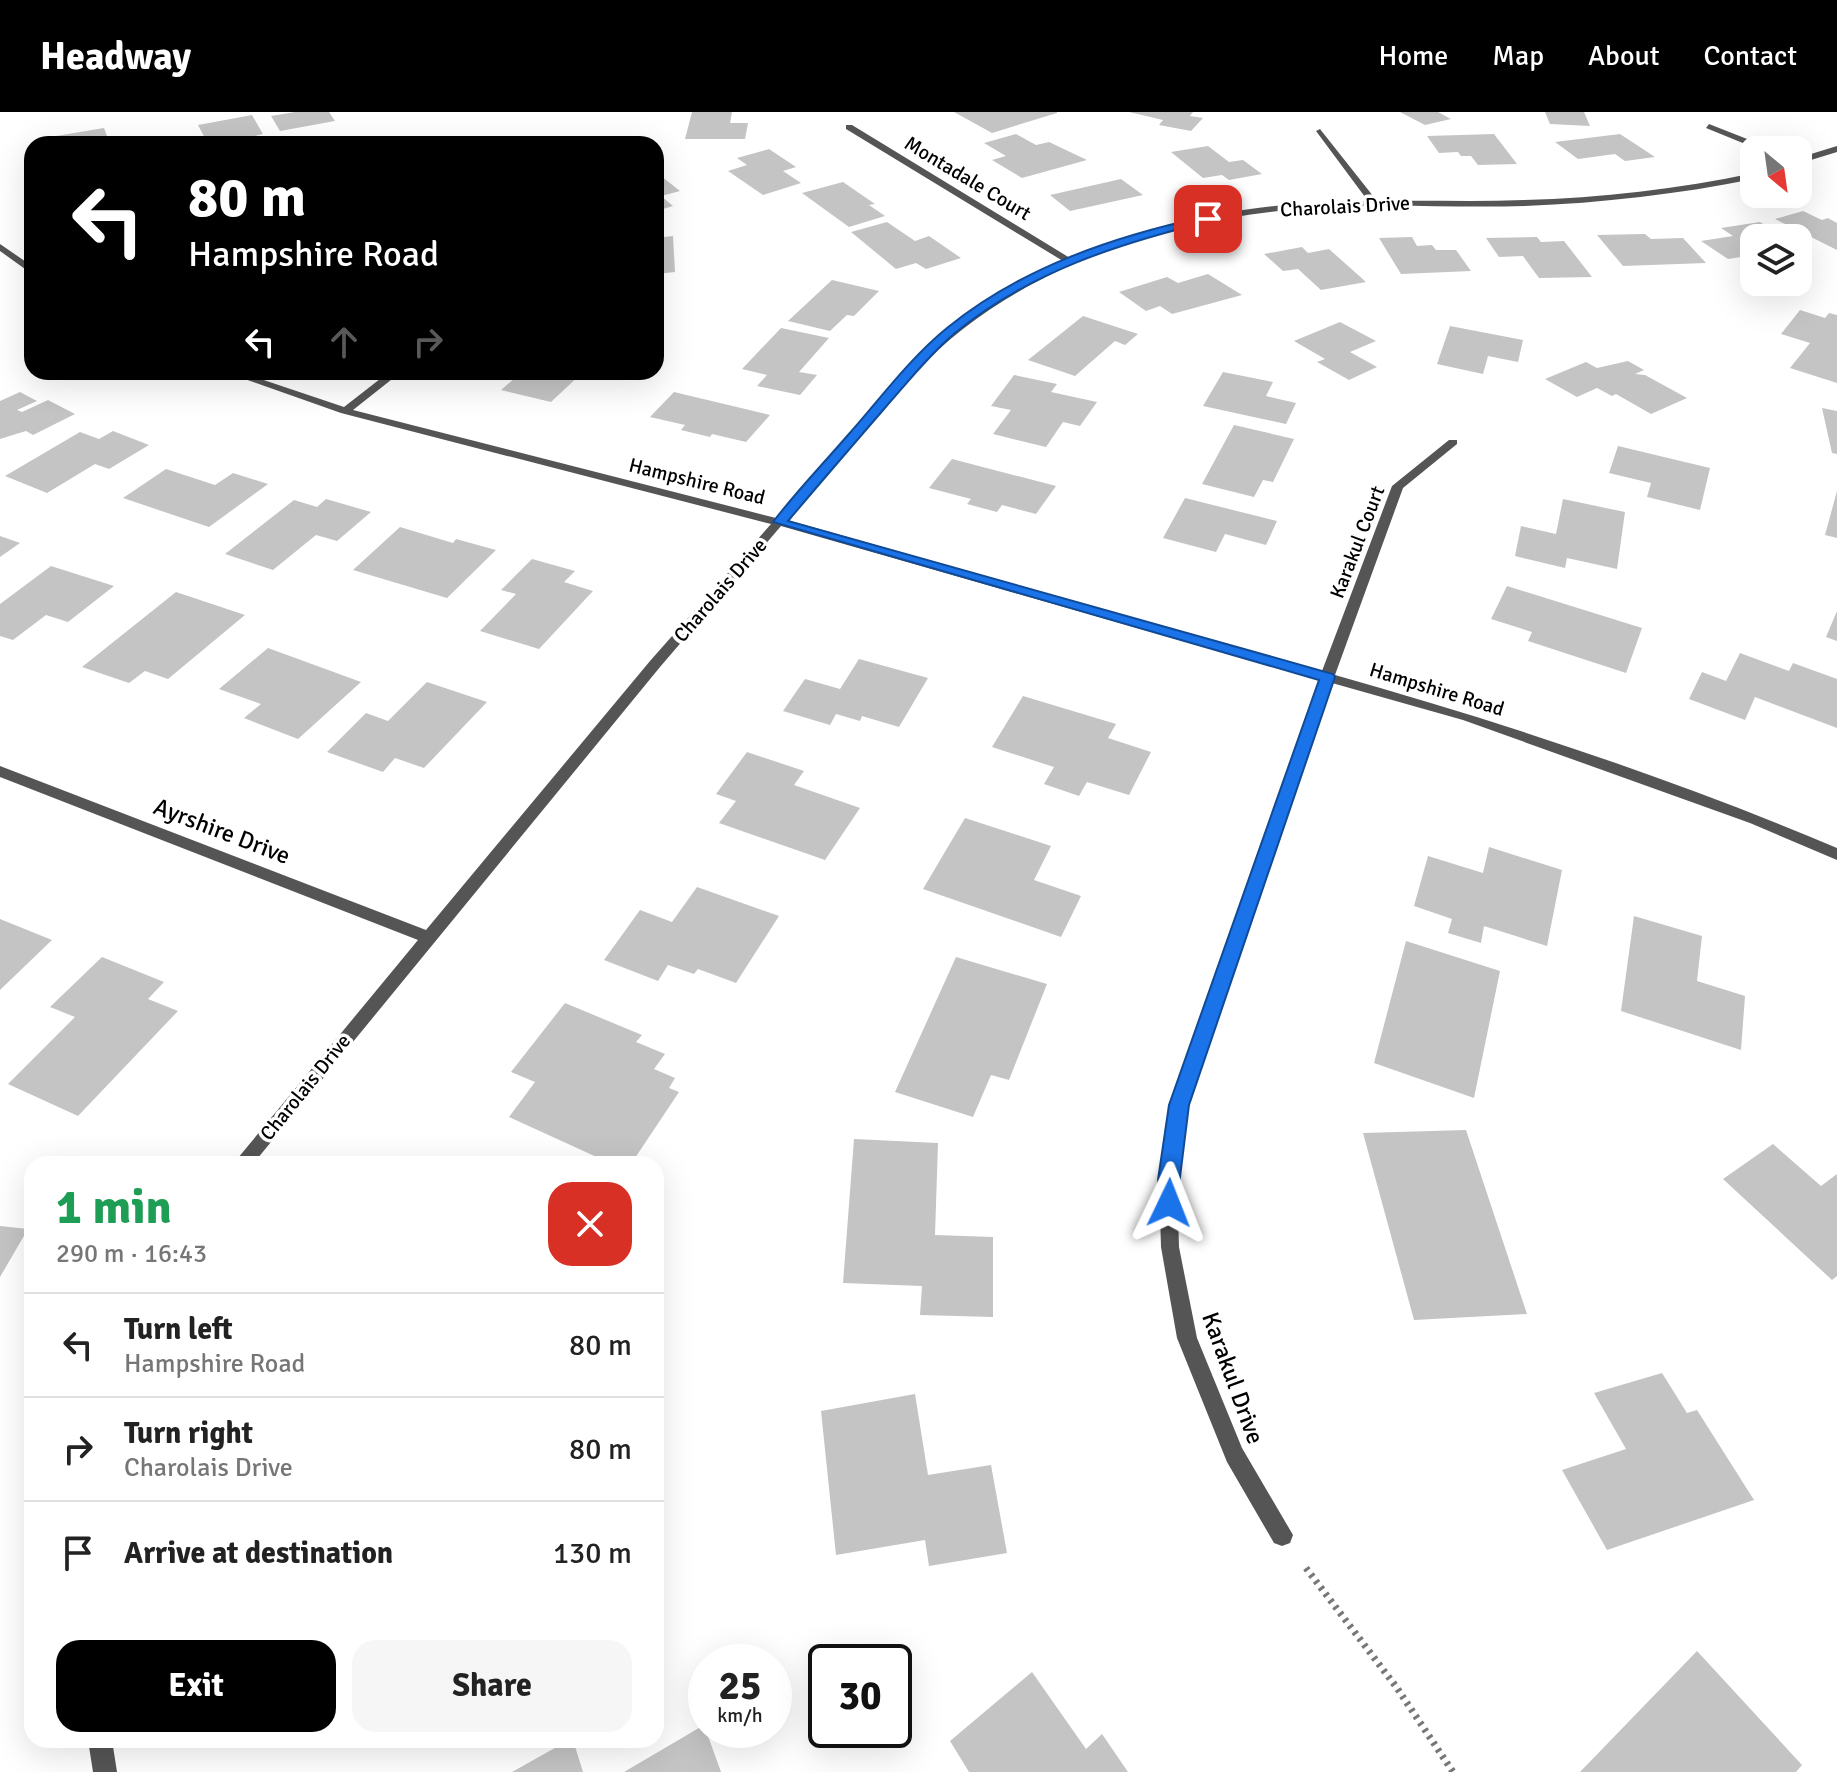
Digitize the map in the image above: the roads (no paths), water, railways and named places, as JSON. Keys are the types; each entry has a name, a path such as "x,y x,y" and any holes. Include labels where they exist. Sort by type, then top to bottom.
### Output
{"street":[{"path":"1709,126 1740,139"},
{"name":"Montadale Court","path":"849,127 1067,260"},
{"path":"1320,131 1374,203"},
{"path":"1812,157 1837,149"},
{"name":"Charolais Drive","path":"249,1156 655,664 918,362 951,331 991,302 1067,260 1146,233 1208,219 1301,206 1593,200 1686,189 1740,179"},
{"path":"0,247 24,265"},
{"name":"Hampshire Road","path":"254,380 345,411 779,522 1468,717 1755,819 1837,854"},
{"path":"345,411 386,380"},
{"name":"Karakul Court","path":"1327,677 1398,486 1453,442"},
{"name":"Karakul Drive","path":"1282,1535 1234,1455 1187,1338 1170,1247 1168,1180 1179,1105 1327,677"},
{"name":"Ayrshire Drive","path":"0,771 427,937"},
{"path":"101,1748 105,1772"}]}
